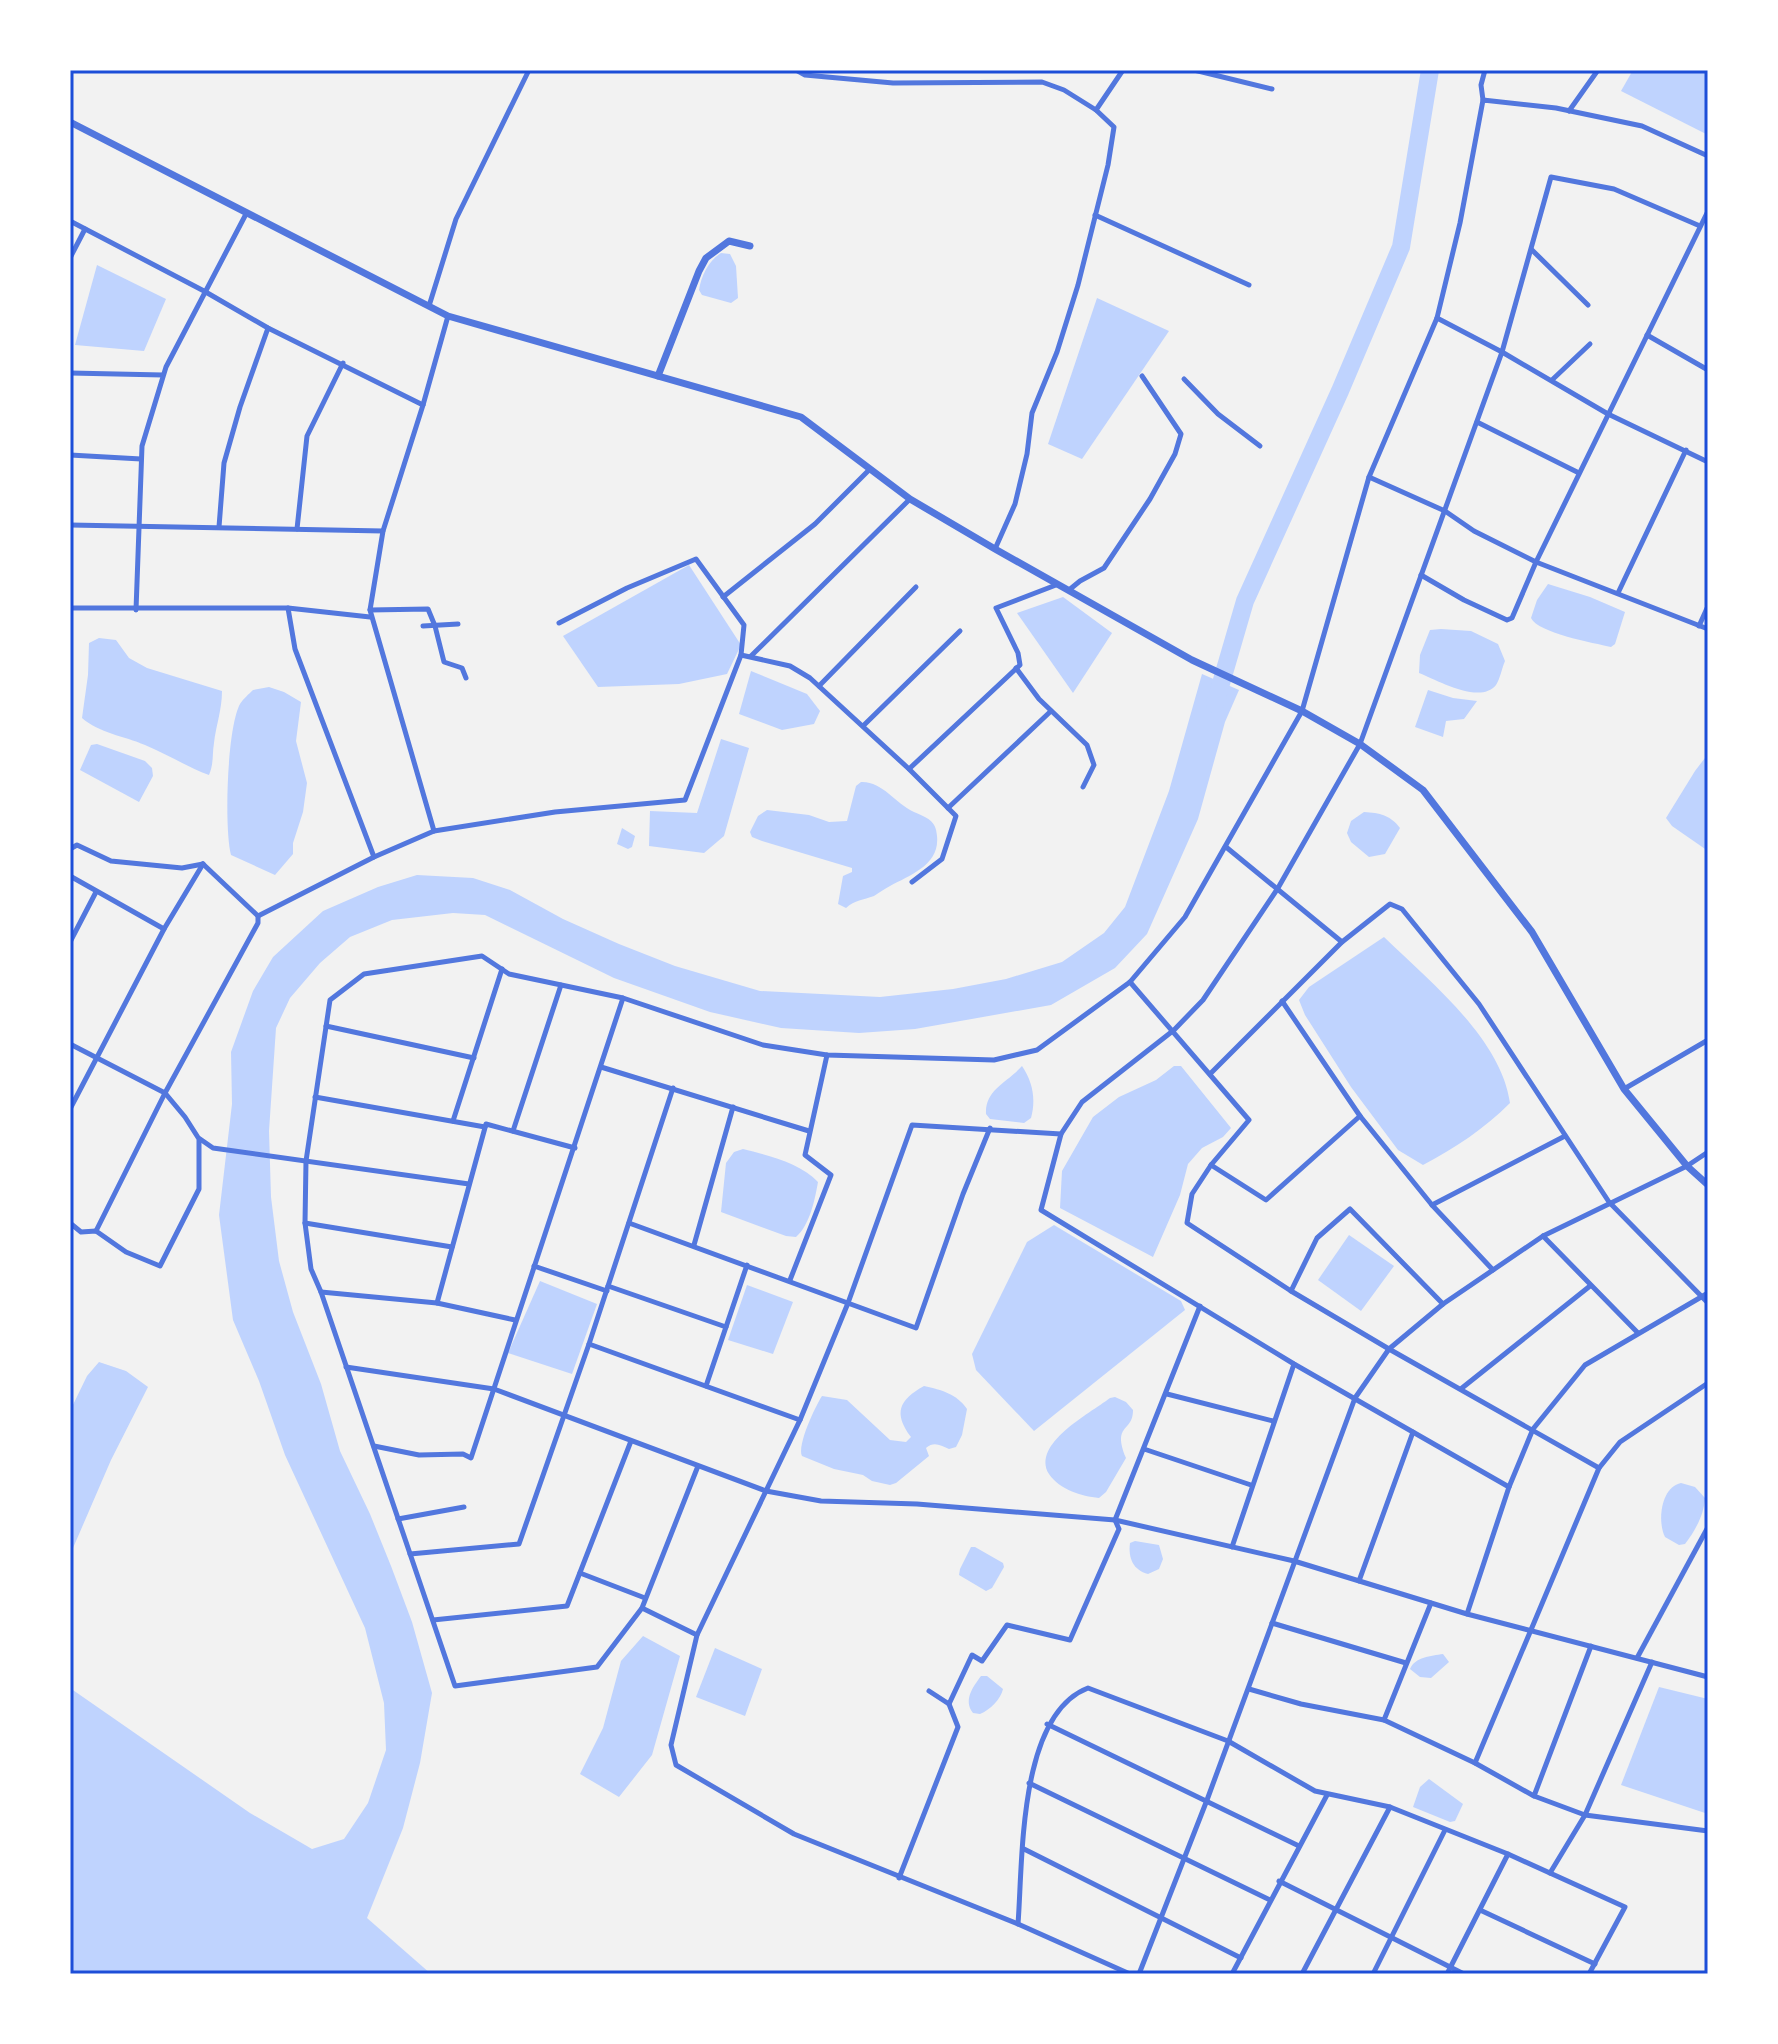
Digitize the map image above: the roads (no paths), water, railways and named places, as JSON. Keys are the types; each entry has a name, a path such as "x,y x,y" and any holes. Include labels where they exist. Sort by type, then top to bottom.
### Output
{"street":[{"path":"429,306 456,219 529,70"},
{"path":"796,70 805,75 893,83 1042,82 1064,90 1096,110 1114,127 1070,314 1032,413 1027,454 1015,504 995,549"},
{"path":"1096,110 1123,70"},
{"path":"1194,70 1272,89"},
{"path":"698,1466 642,1608 597,1667 455,1686 311,1269 305,1223 306,1161 330,1000 364,974 482,956 509,974 623,998 763,1045 827,1055 994,1060 1037,1050 1130,982 1185,917 1302,711 1369,477 1437,318 1460,223 1483,100 1481,85 1485,70"},
{"path":"1569,111 1598,70"},
{"path":"1483,100 1569,111 1642,126 1708,156"},
{"path":"70,122 448,316 801,417 910,499 995,549 1192,660 1302,711 1360,744 1423,790 1532,932 1624,1089 1687,1166 1708,1185"},
{"path":"1509,1487 1294,1364 1041,1210 1061,1134 1082,1102 1174,1030 1203,1000 1278,888 1360,744 1502,352 1551,177 1614,189 1700,226"},
{"path":"1421,575 1507,620 1516,613 1536,562 1708,211"},
{"path":"136,610 141,459 163,375 246,214"},
{"path":"1095,215 1249,285"},
{"path":"70,221 268,328 423,405"},
{"path":"70,258 85,229"},
{"path":"658,376 706,258 729,241 750,246"},
{"path":"1532,250 1588,305"},
{"path":"434,831 370,613 383,531 448,316"},
{"path":"1437,318 1608,414 1708,462"},
{"path":"219,527 224,463 268,328"},
{"path":"1647,335 1708,370"},
{"path":"1552,380 1590,344"},
{"path":"297,529 307,436 343,363"},
{"path":"70,373 163,375"},
{"path":"1069,590 1104,568 1150,499 1178,444 1181,434 1142,376"},
{"path":"1184,379 1218,414 1260,446"},
{"path":"1477,422 1579,473"},
{"path":"1618,593 1686,450"},
{"path":"70,455 141,459"},
{"path":"723,597 815,524 869,470"},
{"path":"1369,477 1445,511 1474,531 1536,562 1708,629"},
{"path":"751,656 910,499"},
{"path":"70,525 383,531"},
{"path":"258,916 374,857 434,831 555,812 685,800 741,655 744,625 696,559 627,588 559,623"},
{"path":"909,769 1020,665 1018,653 996,608 1058,584"},
{"path":"819,686 916,587"},
{"path":"1699,626 1708,606"},
{"path":"70,608 288,608 370,613 426,609 435,626 444,662 462,668 466,678"},
{"path":"288,608 295,649 374,857"},
{"path":"423,626 458,624"},
{"path":"863,726 960,631"},
{"path":"741,655 790,666 819,686 956,816 942,859 912,882"},
{"path":"1016,668 1051,711 1081,738 1090,751 1094,765 1083,787"},
{"path":"948,808 1051,711"},
{"path":"70,849 82,846 111,861 133,864 182,868 203,864"},
{"path":"1226,847 1342,942"},
{"path":"96,1231 165,1093 258,923 258,916 203,864"},
{"path":"70,1109 164,929 203,864"},
{"path":"70,876 164,929"},
{"path":"70,942 96,892"},
{"path":"1210,1074 1342,942 1390,904 1402,909 1479,1004 1609,1202 1708,1303"},
{"path":"453,1121 502,969"},
{"path":"1130,982 1249,1120 1211,1165 1192,1194 1187,1223 1291,1291 1599,1468"},
{"path":"513,1131 561,985"},
{"path":"374,1446 419,1455 463,1454 471,1458 623,998"},
{"path":"1282,1001 1360,1116 1432,1205 1493,1270"},
{"path":"326,1026 474,1058"},
{"path":"1624,1089 1708,1040"},
{"path":"70,1044 165,1093 199,1139 213,1148 469,1184"},
{"path":"790,1280 831,1175 805,1155 827,1055"},
{"path":"601,1067 809,1131"},
{"path":"410,1554 519,1544 608,1289 673,1088"},
{"path":"315,1097 485,1127 486,1124 575,1148"},
{"path":"694,1245 733,1107"},
{"path":"1211,1165 1266,1200 1360,1116"},
{"path":"1061,1134 912,1125 848,1303 800,1420 697,1635 671,1745 676,1765 794,1834 1018,1924 1130,1974"},
{"path":"437,1303 485,1127"},
{"path":"629,1223 916,1328 963,1194 990,1128"},
{"path":"1432,1205 1565,1136"},
{"path":"70,1223 81,1232 96,1231 126,1252 160,1266 199,1189 199,1139"},
{"path":"1139,1974 1249,1689 1355,1398 1389,1349 1443,1304 1543,1236 1687,1166 1708,1152"},
{"path":"1291,1291 1317,1238 1350,1209 1443,1304"},
{"path":"305,1223 452,1247"},
{"path":"1543,1236 1638,1333"},
{"path":"706,1386 747,1265"},
{"path":"534,1266 726,1327"},
{"path":"1462,1388 1590,1286"},
{"path":"321,1292 437,1303 515,1320"},
{"path":"1467,1614 1509,1487 1533,1429 1580,1369 1708,1293"},
{"path":"949,1704 972,1655 982,1661 1007,1625 1070,1640 1119,1529 1115,1520 1200,1306"},
{"path":"589,1344 800,1420"},
{"path":"1232,1547 1294,1364"},
{"path":"346,1367 494,1389 766,1491 821,1501 917,1504 1115,1520 1294,1561 1467,1614 1708,1677"},
{"path":"1475,1763 1599,1468 1620,1442 1708,1383"},
{"path":"1702,1387 1708,1392"},
{"path":"1167,1394 1273,1421"},
{"path":"1359,1582 1413,1432"},
{"path":"433,1620 567,1606 631,1441"},
{"path":"1144,1449 1251,1485"},
{"path":"398,1519 464,1507"},
{"path":"1637,1658 1708,1527"},
{"path":"580,1573 645,1598"},
{"path":"1384,1720 1431,1603"},
{"path":"642,1608 697,1635"},
{"path":"1272,1623 1406,1663"},
{"path":"1534,1796 1591,1646"},
{"path":"1550,1873 1585,1815 1652,1662"},
{"path":"1018,1924 1029,1783 1047,1724 1075,1693 1088,1688 1228,1741 1315,1791 1390,1807 1508,1854 1625,1907 1589,1974"},
{"path":"1249,1689 1301,1704 1384,1720 1475,1763 1534,1796 1585,1815 1708,1831"},
{"path":"899,1878 958,1727 949,1704 929,1691"},
{"path":"1047,1724 1299,1846"},
{"path":"1029,1783 1270,1900"},
{"path":"1232,1974 1327,1795"},
{"path":"1302,1974 1390,1807"},
{"path":"1373,1974 1445,1830"},
{"path":"1024,1849 1241,1958"},
{"path":"1447,1974 1508,1854"},
{"path":"1279,1881 1464,1974"},
{"path":"1480,1910 1595,1964"}],"water":[{"path":"1633,70 1708,70 1708,135 1621,91"},
{"path":"721,253 730,254 736,266 738,298 731,303 702,295 699,290 706,269"},
{"path":"97,265 166,299 144,351 75,345"},
{"path":"1097,298 1169,331 1082,459 1048,444"},
{"path":"689,565 741,645 727,674 679,684 598,687 563,636"},
{"path":"1548,584 1625,612 1615,644 1611,647 1580,640 1555,633 1536,623 1531,618 1537,600"},
{"path":"1063,597 1112,633 1073,693 1017,613"},
{"path":"1430,630 1471,631 1498,644 1505,661 1496,685 1489,691 1469,692 1419,673 1420,655"},
{"path":"99,638 116,640 129,658 147,668 222,691 209,775 145,745 96,727 82,718 89,643"},
{"path":"751,671 807,694 820,711 814,724 782,730 739,714"},
{"path":"1202,674 1239,690 1225,722 1198,819 1147,934 1115,968 1051,1005 915,1029 859,1033 781,1028 710,1012 614,978 485,915 453,913 392,920 350,937 320,963 290,998 276,1028 269,1131 271,1197 279,1261 293,1312 321,1384 340,1451 370,1514 412,1622 432,1693 420,1763 403,1828 367,1918 431,1974 70,1974 70,1688 250,1813 312,1849 344,1839 368,1803 386,1750 384,1703 365,1628 285,1455 233,1320 219,1215 232,1104 231,1052 253,991 273,957 323,911 378,887 417,875 473,878 510,890 563,919 619,944 675,966 760,991 880,997 953,989 1006,979 1062,962 1104,933 1125,907 1169,791"},
{"path":"269,687 301,702 296,741 307,783 293,854 275,875 231,855 228,823 228,778 236,716 240,704 253,690"},
{"path":"1428,690 1477,701 1464,719 1446,721 1443,737 1415,727"},
{"path":"721,739 749,748 724,836 704,853 649,846 650,811 697,813"},
{"path":"97,744 145,761 152,768 153,776 139,802 80,770 91,745"},
{"path":"1708,754 1708,851 1672,826 1666,818"},
{"path":"861,782 875,785 930,820 935,826 937,846 929,862 922,868 874,896 846,908 838,904 843,876 852,872 852,868 762,841 752,837 750,832 758,816 767,810 809,815 829,822 847,821 856,786"},
{"path":"1364,812 1384,816 1400,828 1385,854 1369,857 1351,842 1347,833 1351,821"},
{"path":"622,828 635,836 632,847 628,849 617,844"},
{"path":"1384,937 1441,992 1478,1034 1504,1079 1510,1103 1469,1137 1423,1165 1398,1150 1351,1087 1305,1015 1299,1000 1309,987"},
{"path":"1022,1066 1032,1091 1031,1118 1024,1123 990,1119 986,1114 989,1098"},
{"path":"1174,1066 1181,1066 1231,1128 1223,1137 1202,1148 1188,1164 1180,1195 1153,1257 1060,1208 1062,1171 1093,1117 1119,1097 1156,1080"},
{"path":"743,1149 793,1165 818,1182 808,1219 796,1237 721,1212 726,1163 734,1152"},
{"path":"1054,1225 1181,1301 1185,1310 1034,1431 976,1370 972,1354 1027,1242"},
{"path":"1349,1235 1394,1266 1361,1311 1318,1280"},
{"path":"540,1281 597,1304 572,1374 508,1353"},
{"path":"747,1285 793,1302 773,1354 728,1340"},
{"path":"99,1362 126,1371 148,1387 111,1460 70,1555 70,1411 87,1376"},
{"path":"924,1386 948,1393 967,1409 962,1435 956,1447 949,1449 937,1444 926,1448 929,1456 896,1483 890,1485 872,1481 863,1475 834,1469 802,1456 804,1435 822,1396 847,1400 890,1440 906,1442 911,1437 902,1421 901,1408 909,1396"},
{"path":"1115,1397 1133,1410 1121,1439 1126,1458 1106,1492 1099,1498 1065,1488 1049,1474 1046,1463 1048,1452 1055,1441 1077,1421"},
{"path":"1681,1483 1695,1487 1705,1498 1695,1528 1685,1544 1679,1545 1665,1537 1661,1514 1669,1491"},
{"path":"1130,1543 1159,1545 1163,1559 1159,1569 1148,1574 1135,1566"},
{"path":"971,1547 1003,1563 1004,1567 992,1588 986,1591 959,1575"},
{"path":"643,1636 680,1656 652,1755 619,1797 580,1774 603,1728 621,1661"},
{"path":"715,1648 762,1669 745,1716 696,1697"},
{"path":"1443,1654 1449,1662 1431,1678 1420,1677 1410,1669 1419,1660"},
{"path":"981,1676 987,1676 1003,1689 994,1704 980,1714 973,1713 969,1698"},
{"path":"1659,1687 1708,1699 1708,1814 1621,1785"},
{"path":"1429,1779 1463,1804 1455,1821 1450,1822 1413,1807 1420,1787"}],"waterway":[{"path":"1215,704 1245,601 1401,247 1430,70"}]}
